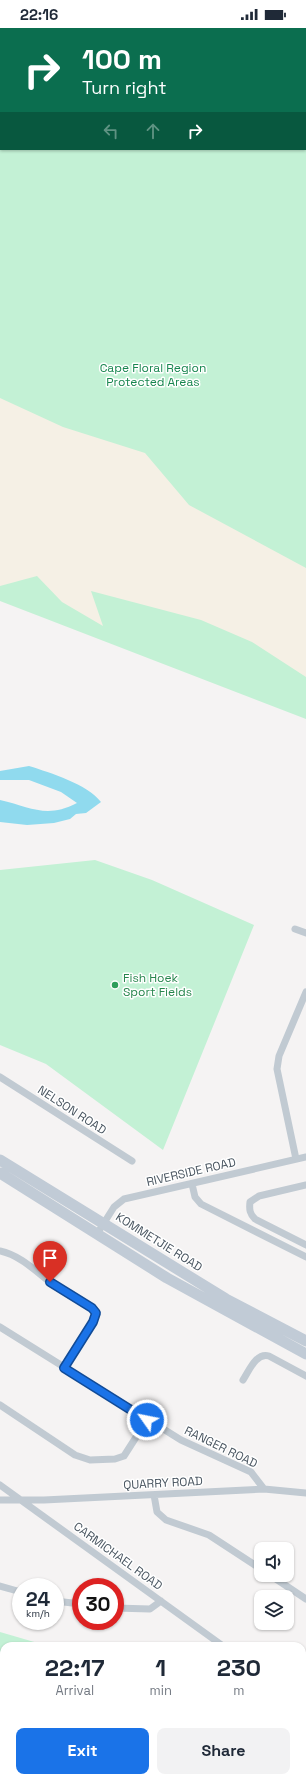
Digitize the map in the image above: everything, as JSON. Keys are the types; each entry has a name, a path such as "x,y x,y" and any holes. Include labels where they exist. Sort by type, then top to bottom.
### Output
{"main road":[{"name":"KOMMETJIE ROAD","path":"0,1160 226,1299 306,1341"},
{"name":"KOMMETJIE ROAD","path":"0,1173 167,1278 306,1354"}],"street":[{"path":"295,929 306,933"},
{"path":"296,1159 276,1069 279,1056 306,992"},
{"name":"NELSON ROAD","path":"0,1077 132,1161"},
{"name":"RIVERSIDE ROAD","path":"97,1234 114,1207 124,1199 306,1156"},
{"path":"192,1184 194,1197 201,1204 306,1257"},
{"path":"306,1185 259,1196 250,1202 249,1208 255,1220 306,1245"},
{"path":"0,1251 19,1259 95,1312 96,1316 93,1322 64,1368"},
{"name":"RANGER ROAD","path":"0,1327 181,1440 251,1472 264,1489"},
{"path":"243,1380 259,1357 264,1355 270,1356 306,1376"},
{"path":"0,1405 75,1455 90,1460 115,1459 124,1456 147,1420"},
{"name":"CARMICHAEL ROAD","path":"0,1485 217,1642"},
{"name":"QUARRY ROAD","path":"0,1500 154,1495 264,1489 306,1492"},
{"path":"154,1495 157,1512 166,1520 209,1535 254,1564"},
{"path":"280,1582 306,1599"},
{"path":"0,1586 12,1589"},
{"path":"124,1608 150,1609 160,1601"}],"green space":[{"name":"Cape Floral Region Protected Areas","path":"0,150 306,150 306,719 0,601"},
{"name":"Fish Hoek Sport Fields","path":"95,860 152,880 254,925 163,1150 46,1064 0,1045 0,870"},
{"path":"0,1632 34,1642 0,1642"}],"sand":[{"path":"0,398 63,427 145,453 189,505 306,568 306,677 252,642 201,620 91,591 103,626 62,602 37,576 0,586"}],"water":[{"path":"29,766 78,785 87,790 101,802 86,813 76,814 70,819 54,823 27,825 0,822 0,800 47,811 66,808 77,803 61,792 29,780 0,780 0,771"}],"place":[{"name":"Fish Hoek Sport Fields","path":"115,985"}],"route":[{"path":"50,1282 92,1308 96,1313 93,1322 64,1368 147,1420"}]}
